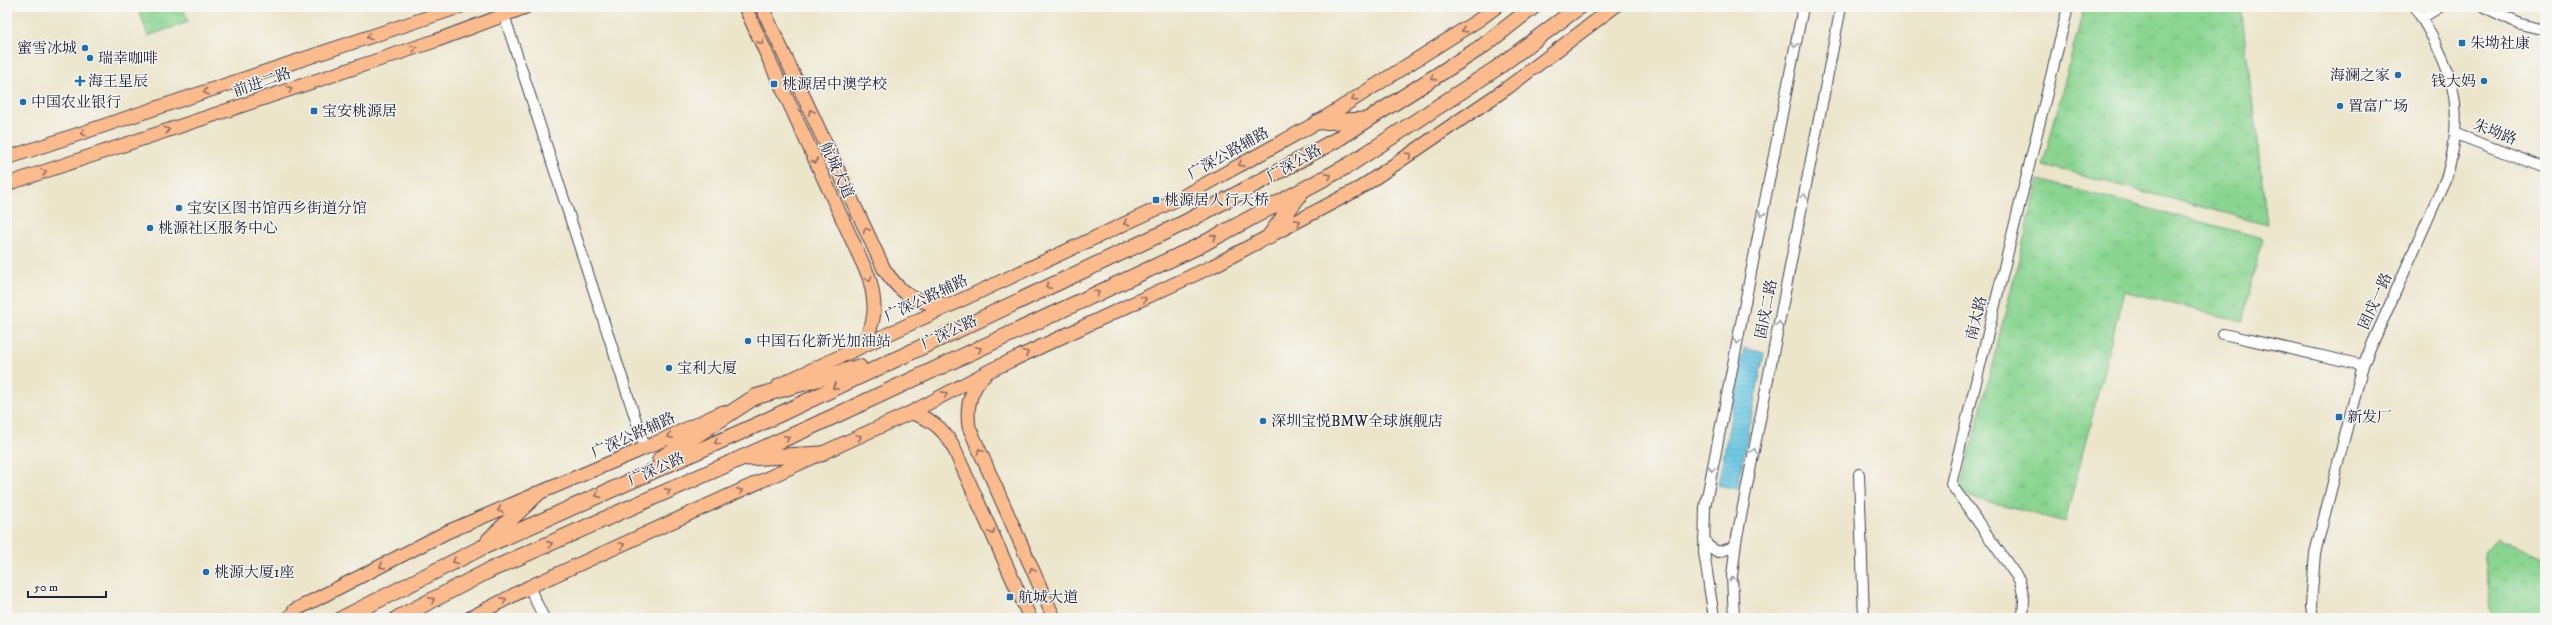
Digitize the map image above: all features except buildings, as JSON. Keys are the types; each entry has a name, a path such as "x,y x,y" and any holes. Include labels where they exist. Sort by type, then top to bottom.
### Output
{"highway":[{"name":"广深公路","path":"344,618 481,548 761,423 899,356 1186,222 1336,140 1483,46 1533,7"},
{"name":"广深公路","path":"398,618 410,614 488,571 739,459 1199,246 1350,165 1497,68 1579,7"},
{"path":"1318,122 1366,120"},
{"path":"1269,237 1303,190"},
{"path":"623,484 755,397 899,356"},
{"path":"739,459 821,454"},
{"path":"481,548 537,494"}],"main road":[{"name":"前进二路","path":"7,158 459,7"},
{"name":"前进二路","path":"7,184 526,7"},
{"name":"航城大道","path":"745,7 869,277 876,310 874,322 868,336 857,348"},
{"name":"航城大道","path":"762,7 884,269 893,283 917,301 931,305 949,304"},
{"path":"470,618 529,587 910,413 991,370 1213,266 1269,237 1360,188 1507,88 1614,7"},
{"name":"广深公路辅路","path":"289,618 295,610 447,532 645,448 949,304 1180,198 1318,122 1489,9"},
{"path":"991,370 981,379 971,395 967,417 969,427 1054,618"},
{"path":"910,413 923,416 944,431 1030,618"},
{"path":"981,509 982,499 987,494 997,494 1002,500"}],"street":[{"name":"固戍二路","path":"1714,618 1707,577 1704,538 1709,486 1803,7"},
{"name":"固戍二路","path":"1734,618 1732,576 1736,542 1841,7"},
{"name":"南太路","path":"2023,618 2024,599 2020,581 1951,484 2068,7"},
{"name":"固戍一路","path":"2313,618 2311,606 2315,553 2363,365 2447,176 2456,134 2456,112 2449,70 2441,50 2415,7"},
{"path":"2422,18 2440,7"},
{"path":"2484,7 2520,24 2545,30"},
{"path":"504,15 645,448"},
{"name":"朱坳路","path":"2456,134 2545,168"},
{"path":"2224,334 2363,365"},
{"path":"1859,474 1864,618"},
{"path":"1704,538 1708,546 1718,552 1731,548 1736,542"},
{"path":"529,587 544,618"}],"green space":[{"path":"138,7 183,7 188,22 148,36"},
{"path":"2084,7 2241,7 2267,224 2043,165"},
{"path":"2039,180 2263,238 2242,322 2124,291 2065,522 1959,494"},
{"path":"2497,538 2545,556 2545,618 2492,618 2484,552"}],"water":[{"path":"1744,348 1764,353 1737,489 1718,485"}],"place":[{"name":"朱坳社康","path":"2462,43"},
{"name":"蜜雪冰城","path":"85,48"},
{"name":"瑞幸咖啡","path":"90,58"},
{"name":"海澜之家","path":"2398,75"},
{"name":"海王星辰","path":"80,81"},
{"name":"钱大妈","path":"2484,81"},
{"name":"桃源居中澳学校","path":"774,84"},
{"name":"中国农业银行","path":"23,102"},
{"name":"置富广场","path":"2340,106"},
{"name":"宝安桃源居","path":"314,111"},
{"name":"桃源居人行天桥","path":"1156,200"},
{"name":"宝安区图书馆西乡街道分馆","path":"179,208"},
{"name":"桃源社区服务中心","path":"150,228"},
{"name":"中国石化新光加油站","path":"748,341"},
{"name":"宝利大厦","path":"669,368"},
{"name":"新发厂","path":"2339,417"},
{"name":"深圳宝悦BMW全球旗舰店","path":"1263,421"},
{"name":"桃源大厦1座","path":"206,572"},
{"name":"航城大道","path":"1010,597"}]}
